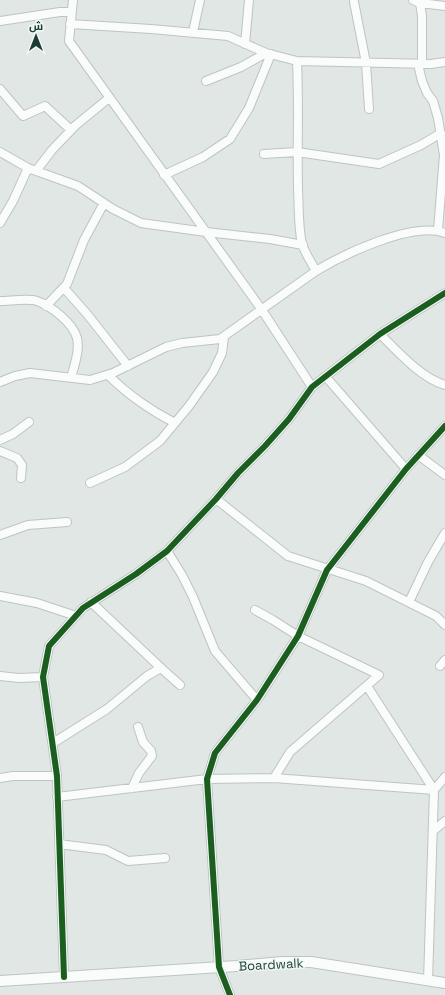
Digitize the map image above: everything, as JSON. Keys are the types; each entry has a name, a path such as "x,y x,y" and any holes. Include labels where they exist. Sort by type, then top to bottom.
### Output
{"street":[{"path":"73,0 69,41 262,310 312,387"},
{"path":"193,32 200,0"},
{"path":"245,44 249,0"},
{"path":"354,2 366,63 369,109"},
{"path":"416,2 445,6"},
{"path":"0,382 15,376 30,373 90,380 108,375 166,347 182,343 220,339 332,261 363,247 399,235 407,233 441,231 444,155 441,133 434,106 422,81 420,64 422,16 416,2"},
{"path":"0,21 60,12 72,12"},
{"path":"70,24 193,32 228,36 268,54 297,61 420,64 445,62"},
{"path":"206,81 268,54"},
{"path":"164,175 203,157 230,140 249,108 268,54"},
{"path":"297,61 299,122 297,152 300,226 302,245 316,271"},
{"path":"0,89 23,116 45,106 71,130"},
{"path":"36,171 52,150 71,130 109,98"},
{"path":"264,154 297,152 379,164 421,145 441,133"},
{"path":"0,152 28,168 78,186 104,203 141,222 206,232 270,239 302,245"},
{"path":"0,223 13,201 28,168"},
{"path":"46,306 67,284 84,240 104,203"},
{"path":"64,288 87,314 128,366"},
{"path":"64,977 57,776 43,677 49,646 82,608 136,574 167,551 289,419 312,387 380,334 445,293"},
{"path":"0,301 36,301 64,318 73,329 77,338 76,359 71,378"},
{"path":"380,334 408,363 439,383 445,385"},
{"path":"90,483 125,467 160,441 189,406 213,372 222,353 224,337"},
{"path":"108,375 123,390 157,414 175,423"},
{"path":"326,377 406,469"},
{"path":"0,440 14,434 29,422"},
{"path":"230,995 219,967 207,779 215,753 257,700 298,636 327,570 406,469 445,426"},
{"path":"0,451 17,458 22,465 21,478"},
{"path":"418,455 445,475"},
{"path":"216,499 288,556 327,570 366,581 436,616 445,625"},
{"path":"0,535 28,525 67,522"},
{"path":"409,602 428,562 445,533"},
{"path":"167,551 182,575 203,619 215,651 257,700"},
{"path":"0,596 37,603 76,616"},
{"path":"91,602 160,668 180,685"},
{"path":"255,610 298,636 379,675 290,752 274,778"},
{"path":"52,743 107,709 147,676 160,668"},
{"path":"0,676 19,678 43,677"},
{"path":"367,686 434,790 428,981"},
{"path":"132,788 139,773 152,756 151,751 144,742 138,726"},
{"path":"0,778 13,776 57,776"},
{"path":"434,790 445,777"},
{"path":"58,796 207,779 274,778 434,790"},
{"path":"433,831 445,821"},
{"path":"59,844 106,850 128,861 165,858"},
{"name":"Boardwalk","path":"0,981 301,961 445,983"}],"cycle path":[{"path":"64,977 57,776 43,677 49,646 83,608 136,574 167,551 289,419 312,387 380,334 445,293"},
{"path":"230,995 219,967 207,779 215,753 257,700 298,636 327,570 406,469 445,426"}]}
